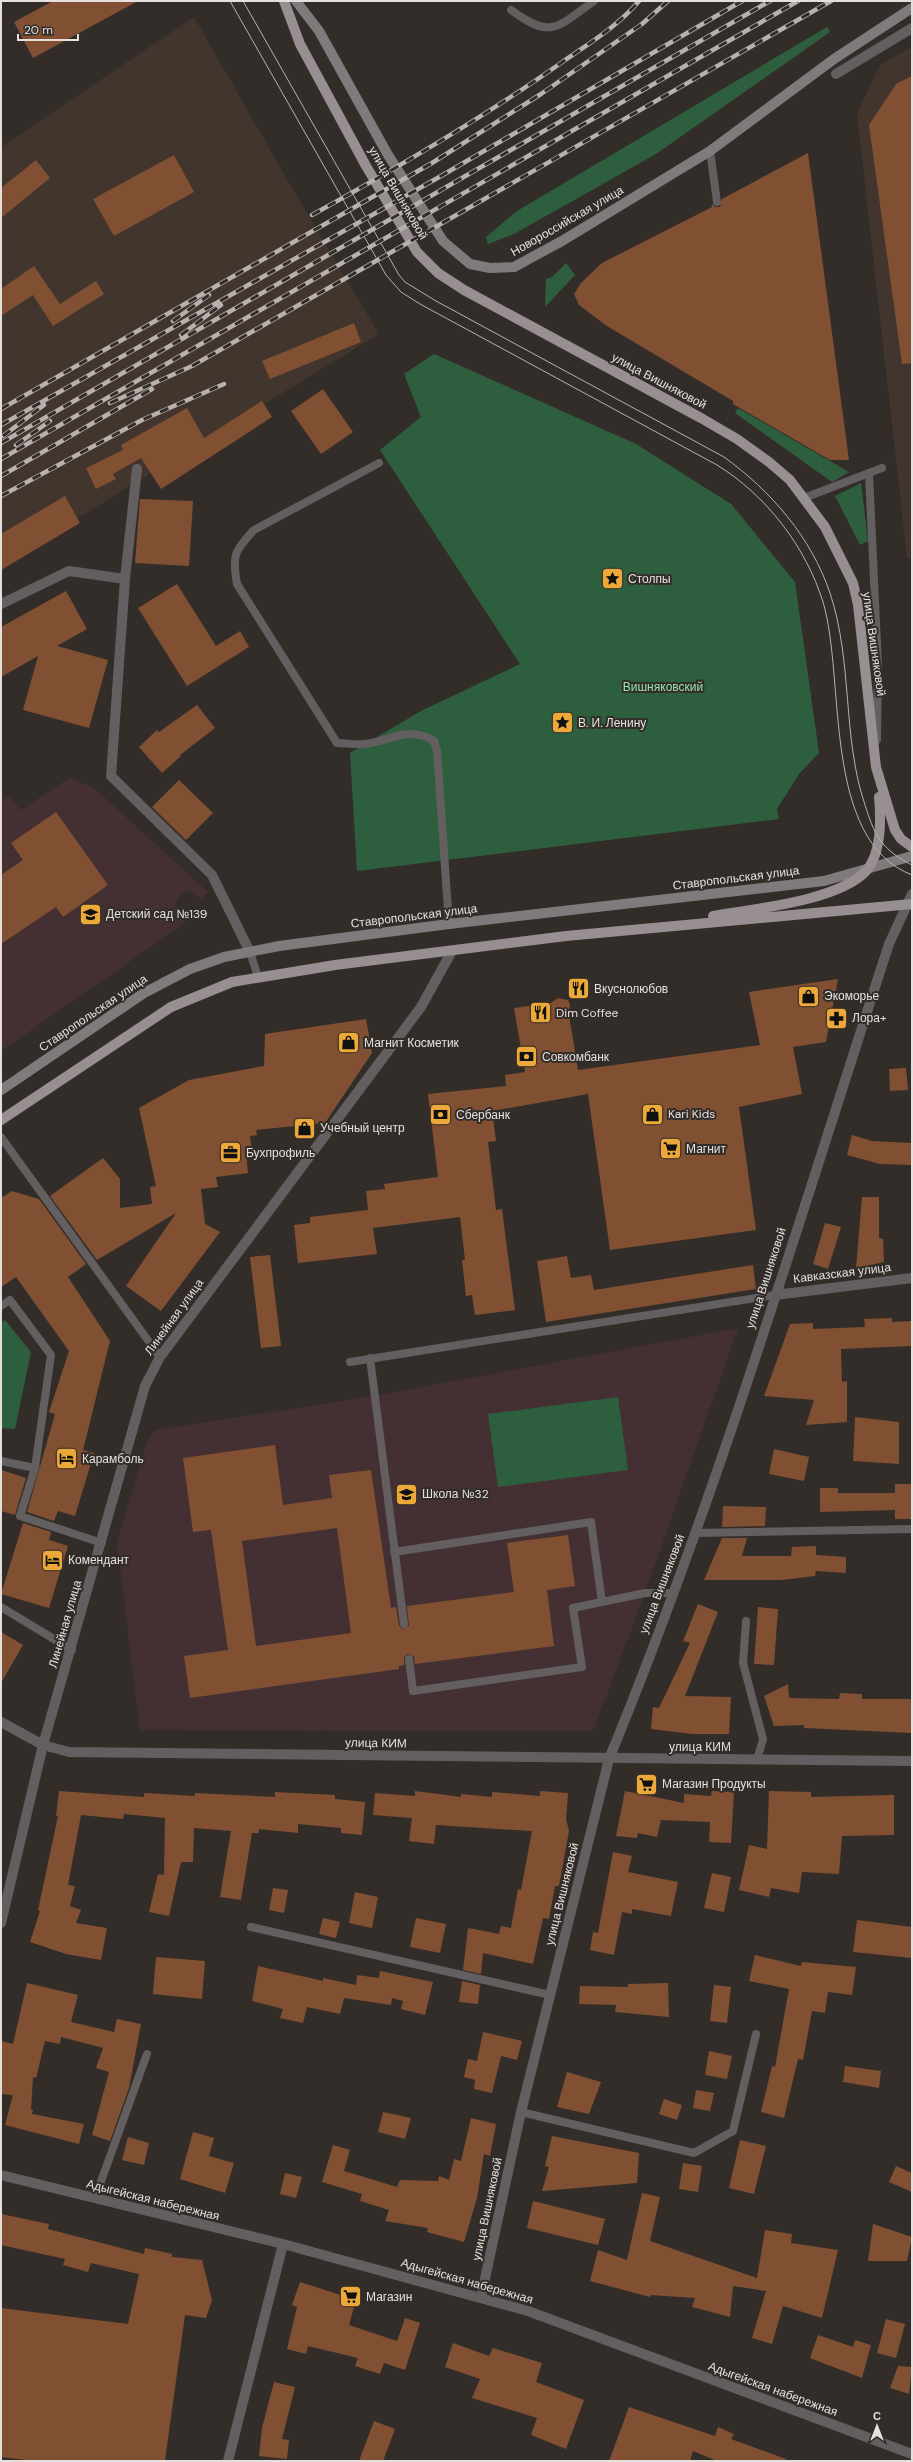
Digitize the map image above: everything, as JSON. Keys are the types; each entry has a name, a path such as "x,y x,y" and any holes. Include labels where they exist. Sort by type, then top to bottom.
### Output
{"main road":[{"name":"улица Вишняковой","path":"284,1 300,44 366,166 417,252 438,273 464,290 737,439 790,480 804,498 825,527 853,583 858,605 876,767 895,830 901,839 912,847"},
{"name":"Новороссийская улица","path":"296,1 324,38 388,155 443,241 470,264 490,268 514,267 562,241 710,151 834,59 912,8"},
{"name":"Ставропольская улица","path":"660,926 780,904 821,894 854,881 867,870 874,857 880,821 876,767"},
{"name":"Ставропольская улица","path":"1,1090 162,983 206,963 250,952 449,924 824,881 912,856"},
{"name":"Ставропольская улица","path":"1,1120 171,1007 207,990 232,982 258,977 452,950 660,926 910,904"}],"street":[{"path":"836,74 912,28"},
{"path":"137,469 125,579 111,776 212,875 250,952"},
{"path":"1,604 69,571 125,579"},
{"name":"улица Вишняковой","path":"481,2297 521,2112 609,1759 695,1533 775,1294 888,944 910,904 912,894"},
{"name":"Линейная улица","path":"1,1923 44,1745 72,1650 145,1386 160,1357 422,1006 452,950"},
{"name":"Кавказская улица","path":"775,1294 912,1278"},
{"name":"улица КИМ","path":"1,1722 44,1745 69,1752 609,1759 912,1761"},
{"name":"Адыгейская набережная","path":"1,2175 283,2244 528,2311 912,2454"},
{"path":"228,2461 283,2244"}],"lane":[{"path":"511,10 531,24 554,27 561,24 594,1"},
{"path":"834,59 836,74"},
{"path":"710,151 717,202"},
{"path":"379,463 254,530 240,544 233,562 237,584 337,743 365,744 406,734 424,734 434,741 449,924"},
{"path":"804,498 882,468"},
{"path":"870,473 878,666 876,767"},
{"path":"250,952 258,977"},
{"path":"1,1137 160,1357"},
{"path":"350,1362 775,1294"},
{"path":"1,1306 10,1300 52,1355 35,1468 20,1516 102,1543"},
{"path":"370,1358 404,1624"},
{"path":"1,1461 35,1468"},
{"path":"394,1552 591,1522 602,1602"},
{"path":"695,1533 912,1529"},
{"path":"409,1659 414,1691 582,1667 573,1608 645,1594 672,1594"},
{"path":"1,1607 72,1650"},
{"path":"746,1621 743,1663 762,1739 757,1760"},
{"path":"251,1927 550,1995"},
{"path":"521,2112 694,2153 733,2131 756,2034"},
{"path":"95,2198 147,2054"}],"shaded area":[{"path":"194,17 303,207 379,334 1,565 1,147"},
{"path":"912,47 912,558 907,558 857,113 880,65"},
{"name":"Детский сад №139","path":"69,778 93,787 208,892 201,899 190,891 181,895 175,905 185,923 1,1051 1,801 9,796 21,810"},
{"name":"Школа №32","path":"738,1328 645,1593 593,1731 140,1730 117,1543 146,1444 155,1430 374,1396"}],"green space":[{"path":"827,27 830,32 656,154 514,234 488,244 486,237 517,211"},
{"path":"566,263 575,275 545,307 546,279 552,277"},
{"name":"Вишняковский","path":"434,354 636,444 731,504 795,582 819,753 799,774 777,809 779,819 357,871 350,753 421,711 520,664 380,450 421,417 404,374"},
{"path":"738,408 849,472 832,482 735,413"},
{"path":"861,483 868,541 860,545 835,496"},
{"path":"5,1320 31,1352 15,1429 1,1428 1,1323"},
{"path":"618,1397 628,1470 498,1487 488,1414"}],"building":[{"path":"53,1 138,1 33,58 14,22"},
{"path":"912,76 912,363 902,364 869,125 896,84"},
{"path":"808,153 849,460 830,460 733,404 733,401 607,326 579,305 574,294 581,283 602,263 712,207 712,204 715,207 720,207 722,199"},
{"path":"174,155 194,192 114,236 93,199"},
{"path":"36,160 50,178 1,218 1,188"},
{"path":"34,266 60,304 96,281 104,294 53,326 33,295 1,316 1,289"},
{"path":"354,323 361,342 270,379 262,361"},
{"path":"323,389 353,432 321,454 291,411"},
{"path":"262,401 272,417 161,489 141,458 113,474 116,479 96,489 86,468 123,450 121,445 187,408 204,438"},
{"path":"65,496 80,523 1,570 1,534"},
{"path":"140,499 193,501 189,566 135,563"},
{"path":"177,584 216,646 240,631 249,647 187,686 138,608"},
{"path":"66,591 87,629 57,646 108,660 89,728 23,710 38,656 1,677 1,627"},
{"path":"197,705 215,728 180,755 181,756 162,773 139,747 157,730 159,732"},
{"path":"179,780 213,813 186,840 152,807"},
{"path":"56,812 108,885 63,917 56,907 1,944 1,875 23,860 11,843"},
{"path":"838,979 826,1042 793,1047 802,1094 739,1107 756,1230 610,1250 588,1094 492,1111 496,1141 488,1142 496,1210 502,1209 515,1310 475,1315 472,1295 466,1296 462,1260 465,1260 460,1217 373,1228 377,1254 298,1263 294,1225 310,1223 310,1217 368,1210 366,1191 385,1189 384,1184 438,1177 428,1094 506,1086 505,1075 525,1072 514,1008 551,1003 558,998 568,1000 570,1005 569,1015 578,1070 760,1045 749,992"},
{"path":"366,1019 372,1053 325,1123 256,1130 257,1135 250,1136 252,1152 246,1153 248,1173 216,1177 218,1187 201,1189 205,1224 220,1232 161,1311 126,1286 176,1213 97,1260 50,1196 103,1158 120,1179 120,1208 152,1204 150,1187 156,1186 139,1108 189,1080 264,1066 265,1034"},
{"path":"906,1068 908,1090 890,1091 889,1069"},
{"path":"852,1135 872,1141 912,1143 912,1165 880,1164 847,1155"},
{"path":"12,1191 39,1199 86,1264 68,1277 110,1341 83,1450 94,1453 75,1516 58,1511 54,1521 27,1512 55,1414 49,1412 69,1351 16,1277 1,1287 1,1198"},
{"path":"862,1197 879,1197 879,1238 883,1239 884,1262 856,1268"},
{"path":"825,1223 841,1227 828,1269 813,1264"},
{"path":"270,1255 281,1346 261,1348 250,1257"},
{"path":"567,1256 571,1278 591,1275 594,1290 753,1265 756,1289 546,1322 537,1261"},
{"path":"892,1318 892,1322 912,1321 912,1346 841,1349 842,1382 847,1381 847,1422 806,1425 814,1400 764,1396 790,1324 813,1323 813,1329 865,1327 864,1319"},
{"path":"855,1417 899,1422 899,1464 853,1461"},
{"path":"275,1445 283,1505 332,1498 329,1475 371,1470 391,1608 396,1607 399,1625 402,1629 409,1626 407,1606 514,1592 507,1543 568,1535 575,1586 547,1590 554,1646 415,1664 414,1656 408,1654 404,1657 404,1665 399,1666 399,1669 190,1698 184,1656 228,1650 211,1530 193,1532 183,1458","holes":["337,1528 351,1633 256,1646 242,1541"]},
{"path":"774,1449 809,1457 804,1481 769,1474"},
{"path":"1,1470 26,1478 15,1515 1,1511"},
{"path":"895,1484 912,1484 912,1519 895,1519 895,1510 820,1512 820,1488 838,1488 838,1493 895,1493"},
{"path":"723,1506 766,1507 765,1526 722,1527"},
{"path":"23,1523 51,1532 49,1540 68,1546 49,1608 1,1594"},
{"path":"722,1538 747,1538 742,1556 791,1556 792,1547 816,1546 816,1555 846,1557 846,1573 816,1571 815,1576 782,1580 704,1580"},
{"path":"698,1604 718,1612 685,1696 731,1697 729,1734 692,1734 651,1729 653,1707 659,1708 690,1643 683,1641"},
{"path":"758,1607 778,1609 774,1665 754,1664"},
{"path":"1,1632 23,1645 1,1683"},
{"path":"788,1684 789,1698 839,1699 840,1693 862,1694 862,1699 912,1699 912,1733 804,1728 804,1725 774,1726 764,1696"},
{"path":"59,1791 144,1797 144,1793 195,1796 195,1793 275,1797 275,1792 335,1795 335,1799 365,1802 362,1835 341,1833 341,1828 298,1824 298,1833 259,1829 259,1833 252,1833 241,1900 220,1897 231,1831 194,1828 193,1862 181,1862 169,1916 149,1912 158,1874 164,1875 165,1818 124,1814 123,1819 81,1815 68,1885 75,1886 70,1906 81,1910 76,1923 107,1928 101,1960 66,1954 30,1942 40,1911 38,1910 58,1816 56,1816"},
{"path":"415,1791 461,1797 461,1794 492,1797 492,1792 540,1796 540,1791 568,1793 566,1819 569,1831 559,1886 555,1886 549,1919 543,1918 533,1964 483,1953 481,1974 463,1970 468,1928 499,1934 501,1926 511,1928 518,1889 521,1890 532,1831 436,1825 434,1844 409,1841 412,1818 373,1815 375,1793 415,1796"},
{"path":"625,1791 684,1803 684,1794 711,1796 712,1791 734,1792 731,1843 709,1842 710,1822 661,1820 657,1837 638,1833 637,1838 616,1836"},
{"path":"769,1791 811,1792 811,1797 894,1795 894,1835 842,1836 839,1874 802,1872 799,1893 771,1888 769,1897 739,1890 749,1845 767,1849"},
{"path":"613,1852 632,1856 628,1872 678,1882 671,1916 632,1909 632,1914 622,1912 614,1955 590,1950 593,1932 598,1933"},
{"path":"712,1873 731,1877 724,1912 704,1908"},
{"path":"273,1888 288,1890 284,1913 269,1910"},
{"path":"355,1892 378,1897 372,1928 349,1923"},
{"path":"323,1918 340,1922 336,1938 319,1934"},
{"path":"416,1918 446,1924 440,1953 410,1947"},
{"path":"857,1920 912,1927 912,1958 853,1952"},
{"path":"755,1955 801,1966 802,1962 856,1967 852,1995 828,1992 825,2013 812,2011 803,2060 798,2059 784,2118 761,2112 772,2066 775,2067 789,1989 749,1981"},
{"path":"156,1957 205,1961 202,1999 153,1994"},
{"path":"258,1966 323,1981 323,1978 356,1985 357,1975 379,1978 380,1971 433,1982 425,2015 401,2009 403,2001 392,1998 391,2005 344,1998 340,2014 307,2007 303,2023 280,2018 283,2009 252,2001"},
{"path":"462,1981 480,1985 478,2004 459,2002"},
{"path":"27,1983 78,1995 71,2022 114,2032 117,2019 141,2024 129,2088 110,2141 92,2135 109,2072 96,2068 103,2048 61,2037 60,2044 45,2041 36,2078 33,2077 31,2110 33,2110 32,2114 84,2124 79,2144 5,2125 13,2095 1,2094 1,2041 13,2044"},
{"path":"668,1983 669,2017 615,2012 616,2005 579,2004 580,1986 628,1987 628,1984"},
{"path":"714,1985 731,1987 727,2023 710,2021"},
{"path":"483,2032 522,2041 517,2060 501,2056 492,2093 474,2089 475,2080 464,2077 468,2059 477,2061"},
{"path":"709,2051 732,2056 727,2079 705,2075"},
{"path":"845,2066 881,2071 879,2088 843,2082"},
{"path":"567,2072 601,2082 589,2114 557,2107"},
{"path":"696,2090 714,2093 710,2111 693,2108"},
{"path":"664,2099 682,2105 677,2120 659,2114"},
{"path":"383,2112 411,2118 405,2139 378,2132"},
{"path":"471,2118 496,2124 490,2156 484,2154 477,2198 464,2242 427,2232 428,2228 385,2221 389,2210 360,2201 362,2194 322,2182 333,2145 350,2150 344,2171 397,2187 400,2180 438,2181 439,2176 449,2180 454,2159 461,2161"},
{"path":"193,2132 214,2138 209,2156 234,2163 225,2193 180,2179"},
{"path":"552,2136 639,2153 637,2183 542,2191 549,2167 545,2166"},
{"path":"128,2137 149,2143 144,2165 122,2160"},
{"path":"740,2140 766,2146 754,2194 729,2188"},
{"path":"683,2163 702,2166 698,2192 679,2189"},
{"path":"896,2166 912,2173 912,2192 889,2182"},
{"path":"285,2173 302,2177 296,2198 280,2194"},
{"path":"642,2193 660,2197 650,2241 757,2278 765,2230 792,2234 791,2243 838,2250 822,2318 783,2306 772,2344 752,2338 766,2291 733,2286 730,2317 692,2307 695,2298 651,2295 650,2297 590,2281 598,2250 627,2260"},
{"path":"533,2201 605,2219 598,2245 527,2228"},
{"path":"1,2214 49,2224 48,2229 144,2254 145,2248 172,2254 172,2257 202,2260 212,2300 206,2318 185,2315 165,2461 35,2461 1,2457 1,2308 128,2324 139,2274 91,2263 88,2272 63,2265 65,2259 1,2245"},
{"path":"873,2224 912,2237 907,2261 868,2261"},
{"path":"300,2282 356,2300 349,2325 397,2341 405,2318 420,2323 405,2370 384,2363 380,2374 355,2366 358,2358 308,2346 306,2354 287,2349 297,2307 292,2305"},
{"path":"886,2319 905,2324 896,2358 877,2353"},
{"path":"818,2335 853,2347 855,2340 871,2345 862,2378 810,2358"},
{"path":"453,2343 489,2356 493,2348 542,2363 536,2382 584,2400 566,2449 531,2435 537,2418 472,2398 480,2379 445,2367"},
{"path":"898,2366 912,2367 909,2394 890,2388"},
{"path":"274,2382 295,2387 282,2439 289,2440 287,2459 259,2456 262,2428"},
{"path":"629,2407 715,2436 718,2427 734,2434 731,2439 786,2459 785,2461 717,2461 693,2451 690,2461 609,2461"},
{"path":"374,2421 395,2429 383,2461 359,2461"}],"tram line":[{"path":"230,1 386,275 401,292 420,304 717,465 752,491 782,524 795,542 806,562 816,582 823,602 830,634 842,754 850,794 863,828 883,856 912,875"},
{"path":"243,1 399,275 405,282 436,301 724,457 758,485 788,517 801,534 822,572 830,593 837,619 842,646 853,753 865,805 876,833 884,845 895,855 912,865"}],"railway":[{"path":"312,215 407,161 531,84 602,35 639,1"},
{"path":"1,409 432,163 541,94 642,24 668,1"},
{"path":"1,425 441,176 742,1"},
{"path":"1,443 770,1"},
{"path":"1,459 798,1"},
{"path":"110,403 192,366 831,1"},
{"path":"173,321 209,295"},
{"path":"181,335 221,305"},
{"path":"1,496 142,420 224,384"},
{"path":"1,476 152,389"},
{"path":"3,436 44,405"},
{"path":"16,445 50,421"}],"place":[{"name":"Столпы","path":"613,579"},
{"name":"В. И. Ленину","path":"562,723"},
{"name":"Детский сад №139","path":"91,914"},
{"name":"Вкуснолюбов","path":"578,989"},
{"name":"Экоморье","path":"809,996"},
{"name":"Dim Coffee","path":"540,1013"},
{"name":"Лора+","path":"836,1018"},
{"name":"Магнит Косметик","path":"348,1043"},
{"name":"Совкомбанк","path":"527,1057"},
{"name":"Kari Kids","path":"652,1114"},
{"name":"Сбербанк","path":"440,1115"},
{"name":"Учебный центр","path":"304,1128"},
{"name":"Магнит","path":"670,1149"},
{"name":"Бухпрофиль","path":"230,1153"},
{"name":"Карамболь","path":"66,1459"},
{"name":"Школа №32","path":"406,1494"},
{"name":"Комендант","path":"53,1560"},
{"name":"Магазин Продукты","path":"646,1784"},
{"name":"Магазин","path":"351,2297"}]}
